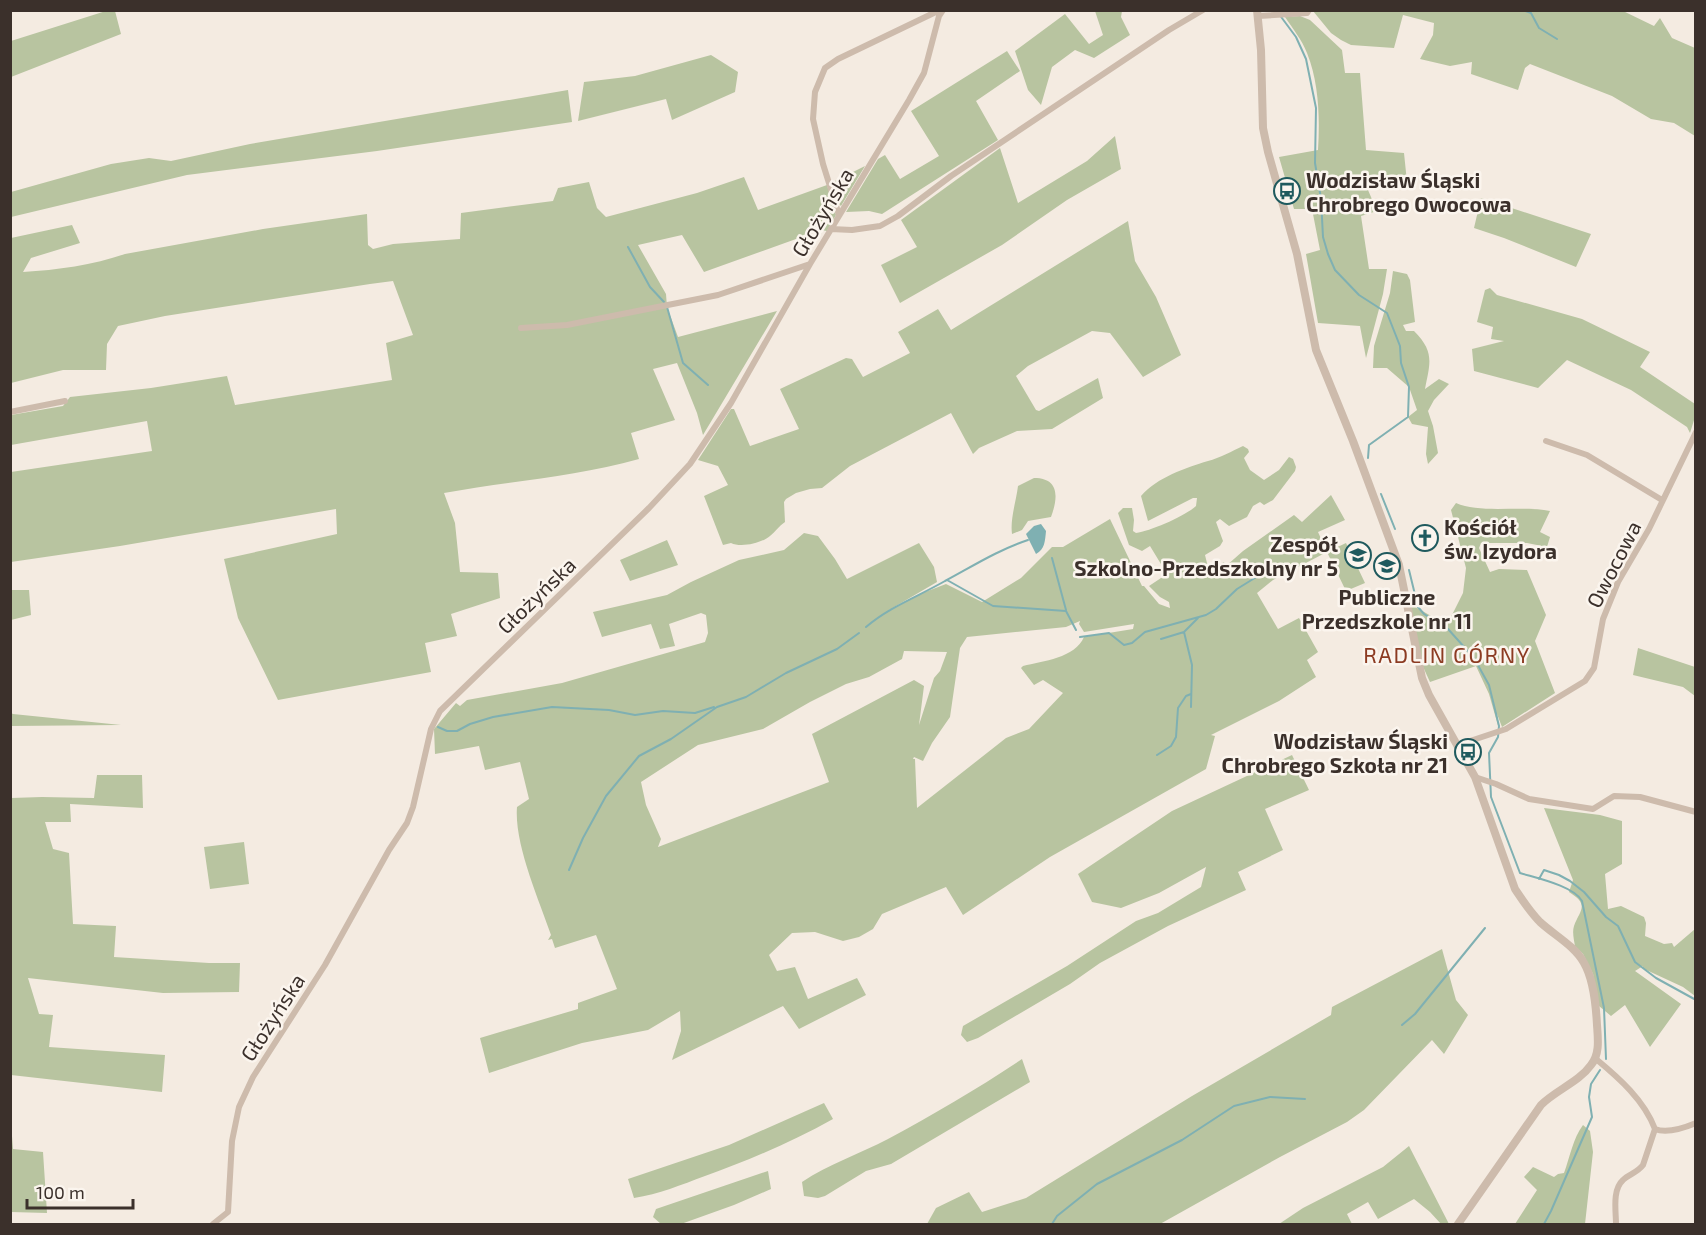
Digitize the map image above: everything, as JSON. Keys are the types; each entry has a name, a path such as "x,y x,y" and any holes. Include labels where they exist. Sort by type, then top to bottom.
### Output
{"street":[{"name":"Głożyńska","path":"213,1224 228,1212 232,1141 238,1107 253,1077 325,964 383,860 407,823 413,807 431,729 440,711 649,508 690,464 730,403 924,72 942,10"},
{"path":"839,215 823,164 813,119 815,92 825,68 838,59 942,10"},
{"path":"831,229 852,230 880,226 898,216 951,176 1169,30 1203,10"},
{"path":"1309,10 1307,13 1279,15 1258,13 1263,128 1297,254 1316,350 1399,565 1422,678 1429,695 1475,777 1515,889 1540,922 1578,954 1588,972 1597,1020 1596,1059 1582,1074 1551,1094 1541,1105 1458,1224"},
{"path":"521,328 567,325 718,295 810,264"},
{"path":"10,412 65,401"},
{"name":"Owocowa","path":"1458,745 1506,729 1585,681 1594,668 1602,619 1618,582 1649,529 1695,432"},
{"path":"1546,441 1587,455 1662,500"},
{"path":"1475,777 1529,800 1593,809 1614,796 1640,797 1695,812"},
{"path":"1596,1059 1641,1101 1655,1129 1639,1170 1621,1181 1616,1194 1616,1224"},
{"path":"1655,1129 1659,1131 1678,1129 1695,1123"}],"green space":[{"path":"109,10 115,11 121,34 11,77 11,41"},
{"path":"1621,10 1654,26 1660,18 1672,38 1695,48 1695,136 1674,123 1651,119 1612,96 1530,64 1525,68 1518,90 1471,74 1472,62 1450,66 1420,59 1433,35 1434,23 1403,15 1394,48 1351,45 1331,33 1313,11"},
{"path":"1095,11 1122,11 1121,17 1130,35 1094,58 1075,50 1052,67 1041,105 1028,90 1015,51 1065,14 1089,44 1103,35"},
{"path":"1300,16 1310,20 1342,50 1345,73 1360,73 1366,150 1404,153 1407,182 1376,176 1365,183 1377,211 1361,216 1369,269 1387,269 1383,294 1366,358 1360,326 1318,323 1306,254 1320,250 1312,209 1294,209 1279,157 1318,150 1319,113 1314,76 1305,48 1285,17"},
{"path":"1007,51 1020,71 976,101 998,140 882,214 869,211 846,212 878,159 885,155 900,179 939,156 911,111"},
{"path":"711,55 738,72 735,92 672,120 666,99 578,121 584,82 635,76"},
{"path":"568,90 572,122 377,151 187,175 11,217 11,192 111,164 149,158 171,161 250,144"},
{"path":"1115,136 1121,169 1067,200 1002,245 900,303 881,265 917,247 901,220 1000,148 1018,203 1087,161"},
{"path":"865,166 841,206 831,183"},
{"path":"744,177 758,210 827,185 836,215 827,231 821,230 704,272 682,235 638,245 666,294 667,307 678,337 777,311 703,435 697,413 677,363 653,369 675,420 631,433 639,459 566,475 444,493 455,523 460,572 498,573 500,598 451,614 457,636 425,643 431,672 278,700 238,618 224,559 337,534 336,509 11,562 11,472 152,451 147,421 11,445 11,415 63,406 70,397 151,388 227,376 235,405 392,380 386,343 413,335 393,281 165,316 118,326 107,344 106,370 63,370 11,383 11,238 72,225 80,243 31,258 23,272 75,266 125,254 263,229 367,214 368,245 373,249 393,244 460,239 461,213 553,201 558,188 589,182 597,208 606,217 697,193"},
{"path":"1481,198 1591,234 1576,267 1474,228"},
{"path":"1128,221 1135,261 1156,297 1181,355 1143,377 1110,333 1092,331 1028,366 1016,376 1036,410 1039,411 1098,378 1103,398 1052,429 1017,431 979,448 973,454 951,413 850,466 822,488 796,493 786,499 784,502 785,522 766,539 751,544 723,545 704,496 728,485 718,466 698,460 731,409 734,409 750,446 799,429 780,389 846,358 852,359 863,377 910,353 898,332 938,309 951,330"},
{"path":"1393,271 1407,274 1410,280 1415,322 1403,325 1406,331 1414,331 1421,338 1428,352 1429,365 1425,389 1439,379 1449,384 1434,400 1428,411 1438,453 1428,464 1426,454 1428,427 1412,424 1408,417 1417,410 1409,387 1387,368 1373,368 1374,346 1390,293"},
{"path":"1490,288 1497,295 1582,319 1650,352 1640,367 1695,404 1695,417 1690,433 1687,427 1631,390 1567,360 1538,388 1474,371 1472,349 1504,341 1491,339 1493,327 1477,322 1485,290"},
{"path":"1243,446 1249,452 1244,458 1250,470 1264,480 1279,470 1289,457 1293,459 1295,471 1273,500 1264,505 1260,502 1253,506 1247,517 1229,526 1220,519 1216,522 1223,541 1220,546 1205,555 1208,567 1213,568 1224,562 1226,566 1294,515 1302,522 1331,495 1345,520 1318,532 1327,552 1273,580 1257,593 1278,629 1299,618 1318,652 1307,660 1316,677 1279,701 1211,735 1215,736 1206,769 1050,857 963,915 946,887 882,914 873,929 859,937 843,941 815,932 792,933 769,955 777,971 795,967 808,999 857,978 866,995 799,1029 783,1006 672,1060 681,1031 680,1011 648,1030 582,1043 489,1073 480,1038 578,1009 578,1003 617,989 596,935 555,948 552,939 548,940 551,935 528,872 519,838 517,807 529,799 520,762 485,770 479,746 435,754 434,729 456,703 460,706 467,700 562,683 705,642 708,633 706,615 701,613 669,624 675,646 660,649 651,624 602,637 593,612 667,595 739,560 784,550 804,533 818,536 847,579 919,543 934,567 937,582 889,610 946,584 982,602 1021,578 1052,547 1063,547 1110,519 1142,586 1159,604 1170,608 1169,602 1149,586 1167,574 1150,546 1142,551 1129,545 1118,513 1123,508 1132,508 1133,531 1136,533 1159,526 1184,514 1196,506 1197,498 1148,521 1141,496 1172,474","holes":["1080,621 1079,624 1084,632 1134,624 1133,629 1084,637 1080,644 1066,654 1023,666 1021,668 1034,685 1043,680 1063,693 1029,729 1006,738 917,808 915,759 913,759 914,757 923,761 950,717 960,648 967,637 1066,627","904,651 947,652 940,671 934,678 919,725 924,686 914,680 812,734 829,782 658,847 661,839 646,805 641,782 698,745 763,729 810,702 846,684 869,677 902,659"]},
{"path":"1034,478 1049,481 1053,485 1056,496 1051,517 1028,521 1022,530 1012,534 1012,516 1018,486"},
{"path":"1456,503 1477,508 1550,511 1540,532 1550,537 1547,547 1527,543 1481,543 1479,548 1490,572 1499,569 1527,570 1546,615 1535,641 1555,693 1502,727 1497,714 1499,729 1489,694 1476,666 1430,682 1419,658 1410,604 1447,625 1463,593 1466,568 1451,510"},
{"path":"667,540 678,565 630,581 620,560"},
{"path":"1346,543 1365,583 1346,591 1327,552"},
{"path":"10,590 29,590 31,615 11,620"},
{"path":"1638,648 1695,667 1695,696 1683,687 1633,675"},
{"path":"11,713 13,714 121,725 11,726"},
{"path":"1292,755 1309,790 1265,809 1283,850 1238,872 1246,890 1168,926 1100,963 1070,984 978,1038 967,1042 961,1035 963,1026 1067,966 1136,921 1158,913 1201,887 1206,867 1159,893 1121,908 1092,902 1078,874 1172,811"},
{"path":"97,775 142,775 143,808 70,804 71,822 45,822 53,849 69,853 73,924 116,926 114,957 240,963 239,992 163,993 28,978 39,1014 53,1015 49,1047 165,1055 162,1092 11,1075 11,798 94,798"},
{"path":"1544,808 1600,815 1622,821 1622,864 1605,874 1608,909 1621,906 1644,917 1645,936 1664,944 1672,943 1674,947 1695,929 1695,996 1683,987 1642,968 1643,966 1635,971 1681,1004 1650,1047 1625,1005 1611,1016 1599,1006 1593,974 1574,941 1573,928 1581,912 1581,904 1569,892 1573,880"},
{"path":"244,842 249,884 210,889 204,847"},
{"path":"1442,949 1456,1000 1468,1015 1444,1054 1432,1040 1364,1110 1347,1122 1160,1224 927,1224 936,1208 969,1192 982,1212 1026,1198 1192,1096 1331,1015 1332,1007"},
{"path":"1022,1059 1030,1082 891,1164 866,1171 825,1196 818,1198 804,1196 802,1182 922,1120"},
{"path":"824,1103 833,1119 802,1135 754,1157 687,1183 634,1198 628,1179 729,1145"},
{"path":"11,1123 13,1149 43,1152 47,1213 11,1212"},
{"path":"1583,1125 1590,1131 1593,1152 1585,1224 1515,1224 1537,1190 1524,1177 1533,1167 1554,1177 1564,1173 1574,1142"},
{"path":"1409,1146 1449,1224 1441,1224 1414,1199 1378,1219 1368,1202 1347,1214 1352,1224 1279,1224 1303,1208 1383,1167"},
{"path":"768,1171 771,1189 734,1205 681,1224 661,1224 653,1217 656,1209"}],"water":[{"path":"1041,524 1046,531 1045,541 1041,550 1036,554 1026,534 1034,526"}],"waterway":[{"path":"1276,10 1296,37 1306,59 1316,108 1315,163 1321,199 1323,237 1328,254 1335,270 1359,295 1387,313 1400,346 1401,363 1409,387 1408,417 1369,445 1368,458"},
{"path":"1523,10 1531,13 1539,28 1557,39"},
{"path":"628,247 650,287 664,302"},
{"path":"667,307 683,363 708,385"},
{"path":"1381,494 1395,529"},
{"path":"866,627 884,613 904,602 996,553 1028,540"},
{"path":"1052,558 1066,610"},
{"path":"1080,637 1109,633 1124,645 1132,643 1145,632 1206,615 1216,609 1237,589 1266,571 1286,565"},
{"path":"1409,570 1418,607 1424,614 1448,629 1474,658 1489,685 1499,726 1498,737 1489,753 1491,797 1520,873 1563,887 1582,901 1604,1008 1606,1059"},
{"path":"947,580 993,606 1066,611 1076,630"},
{"path":"1191,707 1192,665 1184,632 1198,618"},
{"path":"1161,639 1184,632"},
{"path":"569,870 606,796 639,756 671,739 717,707 746,697 786,673 837,649 859,633"},
{"path":"1157,755 1171,746 1176,737 1178,708 1186,696 1191,694"},
{"path":"438,727 447,731 457,731 470,724 493,717 552,707 609,710 635,715 663,711 695,713 714,707"},
{"path":"1539,879 1544,870 1570,881 1618,926 1635,962 1656,978 1696,1000"},
{"path":"1402,1025 1415,1014 1485,928"},
{"path":"1544,1224 1592,1117 1589,1097 1591,1084 1600,1070"},
{"path":"1052,1224 1057,1216 1097,1184 1182,1140 1234,1106 1270,1097 1305,1099"}],"place":[{"name":"Wodzisław Śląski Chrobrego Owocowa","path":"1287,191"},
{"name":"Kościół św. Izydora","path":"1425,538"},
{"name":"Zespół Szkolno-Przedszkolny nr 5","path":"1358,555"},
{"name":"Publiczne Przedszkole nr 11","path":"1387,566"},
{"name":"Wodzisław Śląski Chrobrego Szkoła nr 21","path":"1468,752"}],"district":[{"name":"RADLIN GÓRNY","path":"1447,654"}]}
